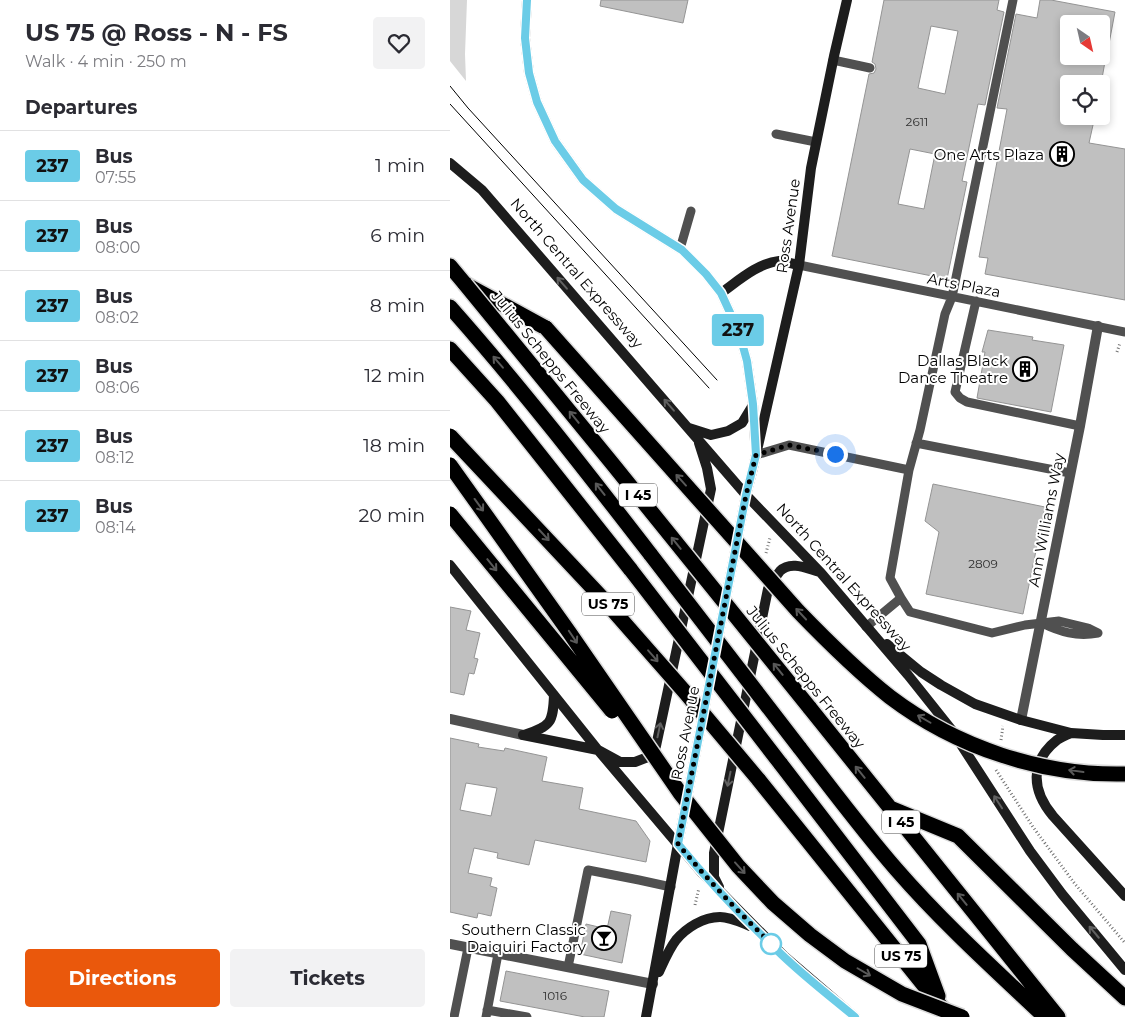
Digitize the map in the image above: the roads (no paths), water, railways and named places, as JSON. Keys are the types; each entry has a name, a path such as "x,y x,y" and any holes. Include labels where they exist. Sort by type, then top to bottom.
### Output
{"highway":[{"name":"Julius Schepps Freeway","path":"450,266 617,469 1058,1017"},
{"path":"465,284 546,328 798,611 864,675 891,697 920,717 950,734 982,748 1015,759 1083,772 1125,774"},
{"path":"450,307 547,422 865,832 897,870 958,935 1045,1017"},
{"path":"450,349 497,402 631,570 918,944 946,1013"},
{"name":"US 75","path":"450,436 604,600 684,691 758,779 946,1013"},
{"path":"450,465 569,632 680,794"},
{"path":"450,514 738,866 773,903 810,935 845,961 902,994 962,1017"},
{"path":"889,808 958,836 1072,949 1125,998"}],"main road":[{"name":"Ross Avenue","path":"527,0 525,38 529,73 537,102 555,141 589,186 616,209 680,249 706,274 721,293 739,332 747,361 753,404 756,455"},
{"name":"Ross Avenue","path":"646,1017 746,495 799,265 811,168 847,0"},
{"name":"North Central Expressway","path":"450,163 482,190 746,495 821,573 908,675 951,729 1030,851 1062,894 1125,970"},
{"path":"721,293 748,274 764,266 780,261 799,265"},
{"path":"688,428 711,435 728,431 742,423 753,404"},
{"path":"523,735 598,750 620,762 635,762 648,756 656,746 711,489 707,468 697,438"},
{"path":"450,565 454,573 598,750 702,873 784,956 855,1017"},
{"path":"725,898 714,878 714,852 768,589 781,570 788,567 796,566 821,573"},
{"path":"866,627 921,672 975,704 1021,720 1071,733 1103,736 1125,735"},
{"path":"523,735 548,724 553,714 554,695"},
{"path":"1071,733 1057,740 1046,750 1035,778 1039,796 1045,807 1125,896"},
{"path":"653,984 676,940 690,927 703,920 719,917 729,918 754,927"}],"street":[{"name":"Ann Williams Way","path":"1021,720 1042,623 1098,326"},
{"path":"450,719 523,735"},
{"path":"450,944 653,984"}],"lane":[{"path":"1013,0 952,296 945,314 920,430 909,470 890,578 910,612 992,633 1025,625 1042,623 1059,621 1088,628 1098,634 1086,635 1057,631 1042,623"},
{"path":"833,60 870,68"},
{"path":"776,134 816,142"},
{"path":"680,249 691,211"},
{"name":"Arts Plaza","path":"799,265 1125,332"},
{"path":"976,301 955,392 967,402 1080,426"},
{"path":"916,443 1070,473"},
{"path":"756,455 789,445 909,470"},
{"path":"866,627 901,598"},
{"path":"568,967 588,870 670,887"},
{"path":"454,1017 468,948"},
{"path":"498,954 486,1014 526,1017"}],"tram line":[{"path":"450,86 717,380"},
{"path":"450,104 709,388"}],"place":[{"name":"One Arts Plaza","path":"1062,154"},
{"name":"Dallas Black Dance Theatre","path":"1025,369"},
{"name":"Southern Classic Daiquiri Factory","path":"604,938"}]}
